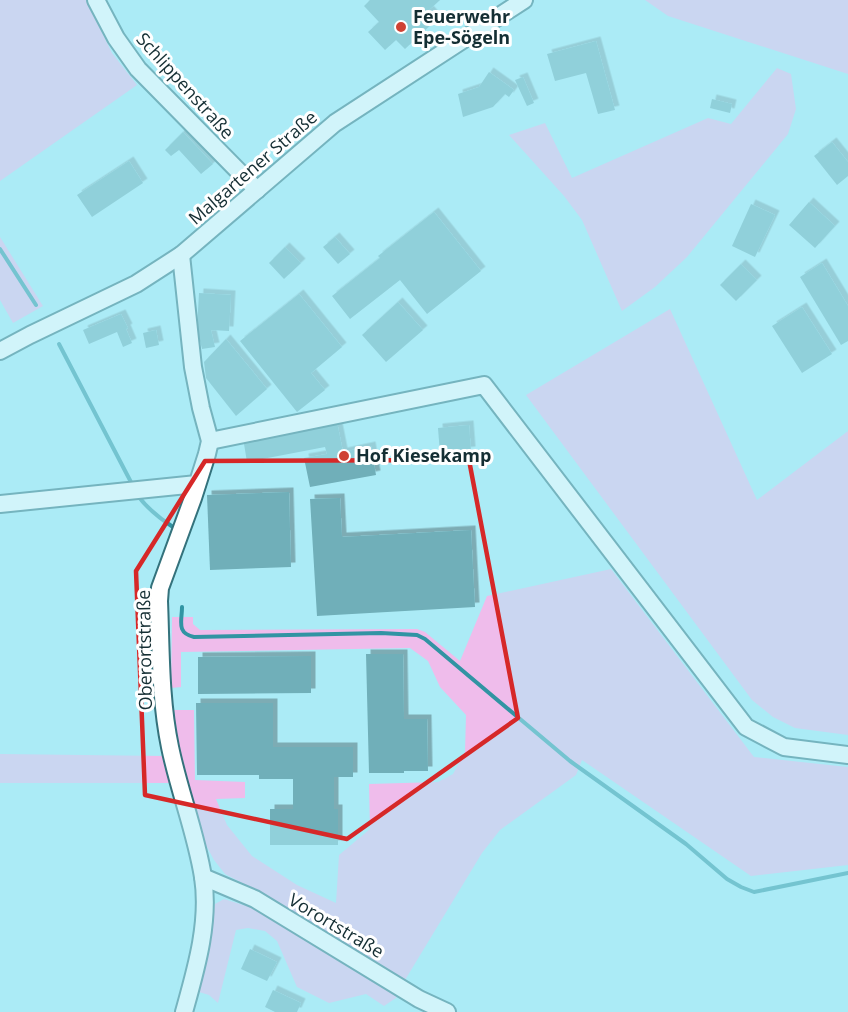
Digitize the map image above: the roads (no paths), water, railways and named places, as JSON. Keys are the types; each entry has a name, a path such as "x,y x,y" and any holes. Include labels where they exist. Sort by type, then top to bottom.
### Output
{"street":[{"name":"Schlippenstraße","path":"96,0 116,38 138,69 256,190"},
{"name":"Malgartener Straße","path":"0,351 30,334 136,284 181,255 335,123 524,0"},
{"path":"181,255 193,367 210,441 484,385 746,727 784,747 848,755"},
{"name":"Oberortstraße","path":"184,1012 203,934 205,909 203,877 170,748 162,699 159,601 160,588 210,441"},
{"path":"0,504 197,484"},
{"name":"Vorortstraße","path":"203,877 255,899 419,999 447,1012"}],"waterway":[{"path":"0,249 36,305"},
{"path":"59,344 133,486"},
{"path":"138,496 154,513 173,527"},
{"path":"182,607 182,629 194,637 381,633 417,635 425,639 570,761 686,844 727,879 741,887 754,892 848,873"}],"place":[{"name":"Feuerwehr Epe-Sögeln","path":"401,27"},
{"name":"Hof Kiesekamp","path":"344,456"}]}
